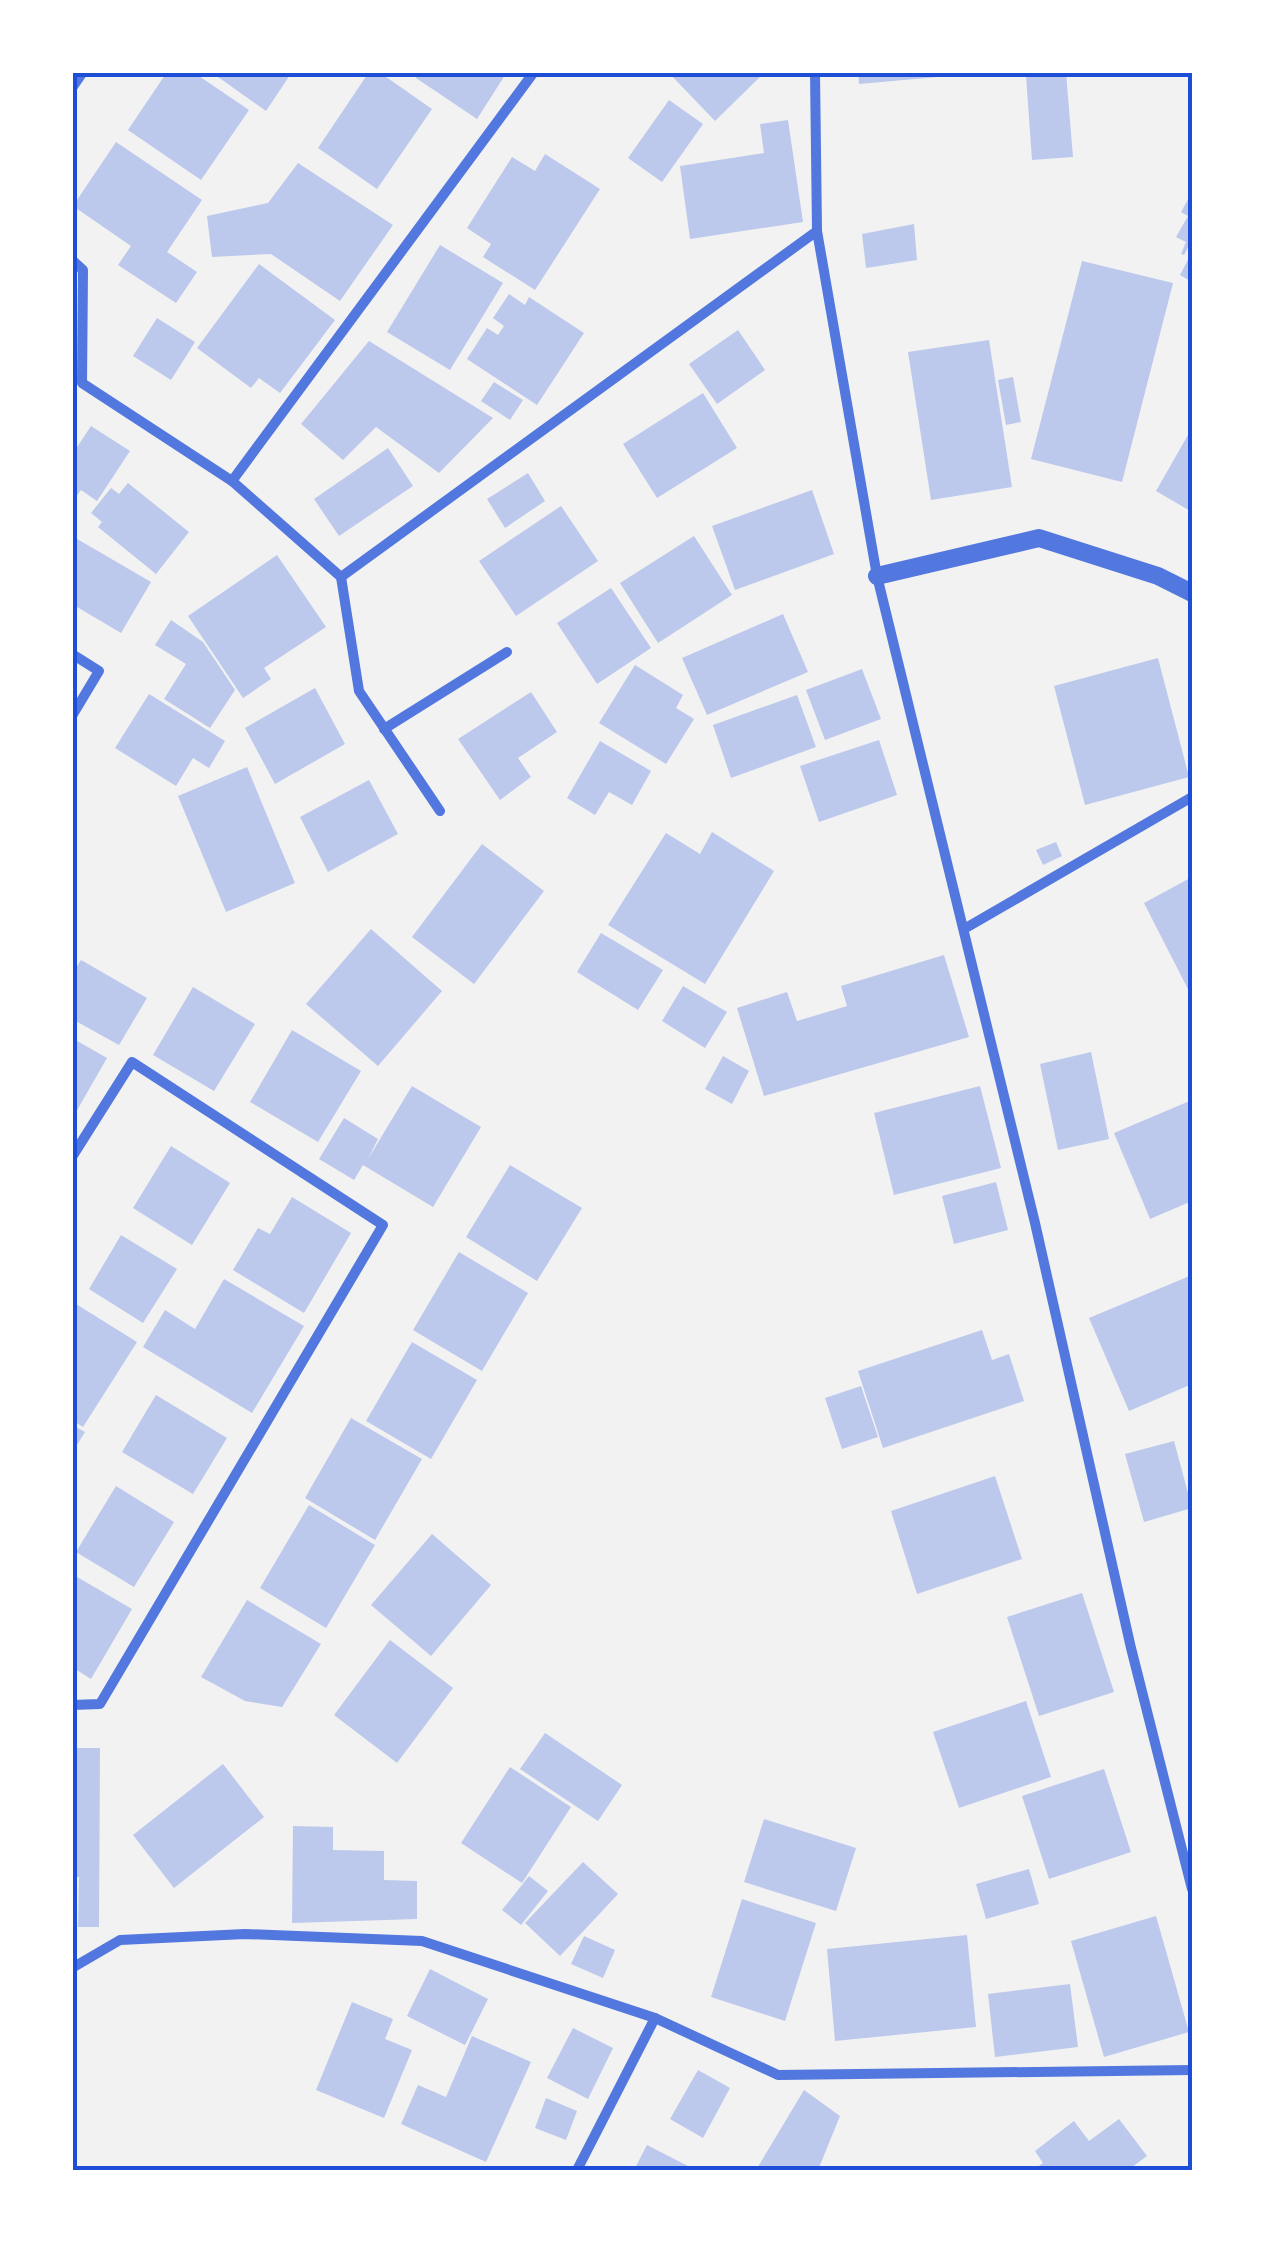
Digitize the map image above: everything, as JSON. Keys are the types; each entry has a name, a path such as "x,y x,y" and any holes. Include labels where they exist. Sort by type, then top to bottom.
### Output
{"street":[{"path":"72,88 83,72"},
{"path":"232,481 534,72"},
{"path":"814,72 817,231 877,576 1040,1242 1130,1648 1192,1889"},
{"path":"340,577 817,231"},
{"path":"72,260 83,270 82,382 232,481 340,577 359,691 440,812"},
{"path":"877,576 1039,538 1158,576 1192,593"},
{"path":"384,729 507,652"},
{"path":"72,654 99,671 72,716"},
{"path":"964,930 1192,797"},
{"path":"72,1157 132,1062 382,1225 100,1704 72,1704"},
{"path":"72,1968 120,1940 245,1934 422,1941 656,2018 778,2075 1192,2070"},
{"path":"577,2170 656,2018"}],"building":[{"path":"167,72 193,72 249,110 201,180 128,130"},
{"path":"211,72 292,72 266,111"},
{"path":"369,72 379,72 432,109 377,189 318,148"},
{"path":"419,72 507,72 477,119 416,78"},
{"path":"668,72 765,72 715,121"},
{"path":"858,72 959,72 960,75 859,84"},
{"path":"1066,73 1073,157 1032,160 1026,76"},
{"path":"669,100 703,124 662,182 628,158"},
{"path":"788,120 803,222 690,239 680,166 764,153 760,124"},
{"path":"116,142 202,200 167,252 197,272 176,303 118,265 131,246 73,206"},
{"path":"545,154 600,189 535,290 483,257 491,244 467,228 512,157 535,171"},
{"path":"298,163 393,225 340,301 271,254 212,257 207,216 268,203"},
{"path":"1192,192 1192,240 1184,255 1181,254 1186,242 1176,237 1188,216 1181,212"},
{"path":"914,224 917,260 866,268 862,234"},
{"path":"440,245 503,283 450,370 387,332"},
{"path":"1192,252 1192,282 1180,275"},
{"path":"1082,261 1173,283 1122,482 1031,459"},
{"path":"259,264 335,320 280,393 259,378 251,388 197,348"},
{"path":"509,294 525,305 529,297 584,333 537,405 467,359 487,328 498,335 504,326 493,318"},
{"path":"157,318 195,342 171,380 133,356"},
{"path":"738,330 765,370 717,404 689,364"},
{"path":"989,340 1012,487 931,500 908,352"},
{"path":"369,341 493,418 439,473 376,427 343,460 301,424"},
{"path":"1013,377 1021,422 1006,425 998,380"},
{"path":"494,382 523,400 510,420 481,401"},
{"path":"703,393 737,448 657,498 623,444"},
{"path":"91,426 130,451 97,501 81,490 72,502 72,455"},
{"path":"1192,428 1192,512 1156,491"},
{"path":"388,448 413,486 339,536 314,499"},
{"path":"528,473 545,501 505,528 487,499"},
{"path":"128,483 189,532 156,574 98,527 102,522 91,513 111,488 119,494"},
{"path":"812,490 834,554 735,590 712,526"},
{"path":"561,506 598,561 516,616 479,561"},
{"path":"72,536 151,582 121,633 72,604"},
{"path":"694,536 732,595 658,643 620,583"},
{"path":"277,555 326,627 264,668 271,679 243,698 188,616"},
{"path":"611,588 651,648 597,684 557,623"},
{"path":"783,614 808,672 707,715 682,658"},
{"path":"171,620 203,642 235,690 210,728 164,699 186,664 155,645"},
{"path":"1158,658 1189,777 1085,805 1054,686"},
{"path":"635,665 683,695 676,708 694,719 666,764 599,723"},
{"path":"862,669 881,719 825,740 806,690"},
{"path":"315,688 345,744 275,784 245,728"},
{"path":"531,692 557,732 518,758 531,777 500,800 458,739"},
{"path":"149,694 225,741 209,768 193,758 176,786 115,748"},
{"path":"797,695 816,747 731,778 713,725"},
{"path":"879,740 897,795 819,822 800,766"},
{"path":"600,741 651,771 632,805 609,792 595,815 567,798"},
{"path":"247,767 295,883 226,912 178,796"},
{"path":"369,780 398,834 328,872 300,817"},
{"path":"712,832 774,871 705,984 608,925 666,833 700,854"},
{"path":"1056,842 1062,856 1043,865 1036,850"},
{"path":"482,844 544,891 474,984 412,937"},
{"path":"1192,877 1192,997 1144,903"},
{"path":"371,929 442,991 378,1066 306,1004"},
{"path":"601,933 663,970 638,1010 577,972"},
{"path":"944,955 969,1037 764,1096 737,1008 787,992 797,1021 847,1006 841,986"},
{"path":"81,960 147,998 119,1045 72,1019 72,974"},
{"path":"683,986 727,1012 705,1048 662,1021"},
{"path":"193,987 255,1024 214,1091 153,1055"},
{"path":"292,1030 361,1071 318,1142 250,1102"},
{"path":"72,1038 107,1058 72,1119"},
{"path":"1091,1052 1109,1139 1058,1150 1040,1064"},
{"path":"723,1056 749,1071 732,1104 705,1089"},
{"path":"412,1086 481,1127 433,1207 363,1165 354,1180 319,1159 344,1118 378,1139 368,1159"},
{"path":"980,1086 1001,1168 894,1195 874,1113"},
{"path":"1192,1100 1192,1201 1150,1219 1114,1133"},
{"path":"171,1146 230,1183 192,1245 133,1208"},
{"path":"510,1165 582,1208 537,1281 466,1237"},
{"path":"996,1182 1008,1230 954,1244 942,1196"},
{"path":"292,1197 351,1233 304,1313 233,1270 258,1228 270,1234"},
{"path":"121,1235 177,1269 143,1323 89,1289"},
{"path":"459,1252 528,1293 482,1371 413,1330"},
{"path":"1192,1275 1192,1384 1129,1411 1089,1318"},
{"path":"224,1279 304,1326 252,1413 143,1347 165,1310 195,1329"},
{"path":"76,1304 137,1342 83,1427 72,1420 72,1311"},
{"path":"982,1330 992,1360 1009,1354 1024,1401 883,1448 858,1371"},
{"path":"412,1342 477,1380 431,1459 366,1421"},
{"path":"861,1386 878,1437 842,1449 825,1398"},
{"path":"156,1395 227,1438 193,1494 122,1452"},
{"path":"351,1418 422,1459 375,1540 305,1498"},
{"path":"72,1425 85,1432 72,1453"},
{"path":"1174,1441 1192,1508 1144,1522 1125,1454"},
{"path":"995,1476 1022,1559 917,1594 891,1511"},
{"path":"116,1486 174,1522 134,1587 76,1552"},
{"path":"309,1505 375,1545 326,1628 260,1588"},
{"path":"432,1534 491,1585 431,1656 371,1605"},
{"path":"72,1574 132,1609 91,1679 72,1667"},
{"path":"1082,1593 1114,1692 1039,1716 1007,1617"},
{"path":"247,1600 321,1644 282,1707 245,1701 201,1677"},
{"path":"390,1640 453,1688 397,1763 334,1715"},
{"path":"1026,1701 1051,1777 959,1808 933,1732"},
{"path":"545,1733 622,1785 598,1821 520,1769"},
{"path":"72,1748 100,1748 99,1927 78,1927 79,1877 72,1877"},
{"path":"223,1764 264,1817 174,1888 133,1835"},
{"path":"510,1767 571,1807 522,1883 461,1843"},
{"path":"1104,1769 1131,1852 1049,1879 1022,1796"},
{"path":"764,1819 856,1848 836,1911 744,1882"},
{"path":"293,1826 333,1827 333,1850 384,1851 384,1880 417,1881 417,1919 292,1923"},
{"path":"583,1862 618,1894 560,1956 525,1923"},
{"path":"1029,1869 1039,1904 986,1919 976,1884"},
{"path":"529,1876 548,1891 521,1925 502,1910"},
{"path":"742,1899 816,1923 785,2021 711,1997"},
{"path":"1156,1916 1189,2032 1104,2057 1071,1941"},
{"path":"967,1935 976,2027 835,2041 827,1949"},
{"path":"584,1936 615,1950 603,1978 571,1964"},
{"path":"430,1969 488,1999 465,2045 407,2016"},
{"path":"1070,1984 1078,2047 995,2057 988,1994"},
{"path":"352,2002 393,2019 385,2039 412,2050 384,2118 316,2090"},
{"path":"573,2028 613,2048 588,2099 547,2078"},
{"path":"472,2036 531,2062 486,2162 401,2124 418,2085 446,2097"},
{"path":"698,2070 730,2088 703,2138 670,2119"},
{"path":"804,2090 840,2116 818,2170 756,2170"},
{"path":"546,2098 577,2111 566,2140 535,2128"},
{"path":"1119,2119 1147,2156 1128,2170 1033,2170 1043,2163 1035,2151 1074,2121 1089,2141"},
{"path":"647,2145 688,2166 685,2170 634,2170"}]}
